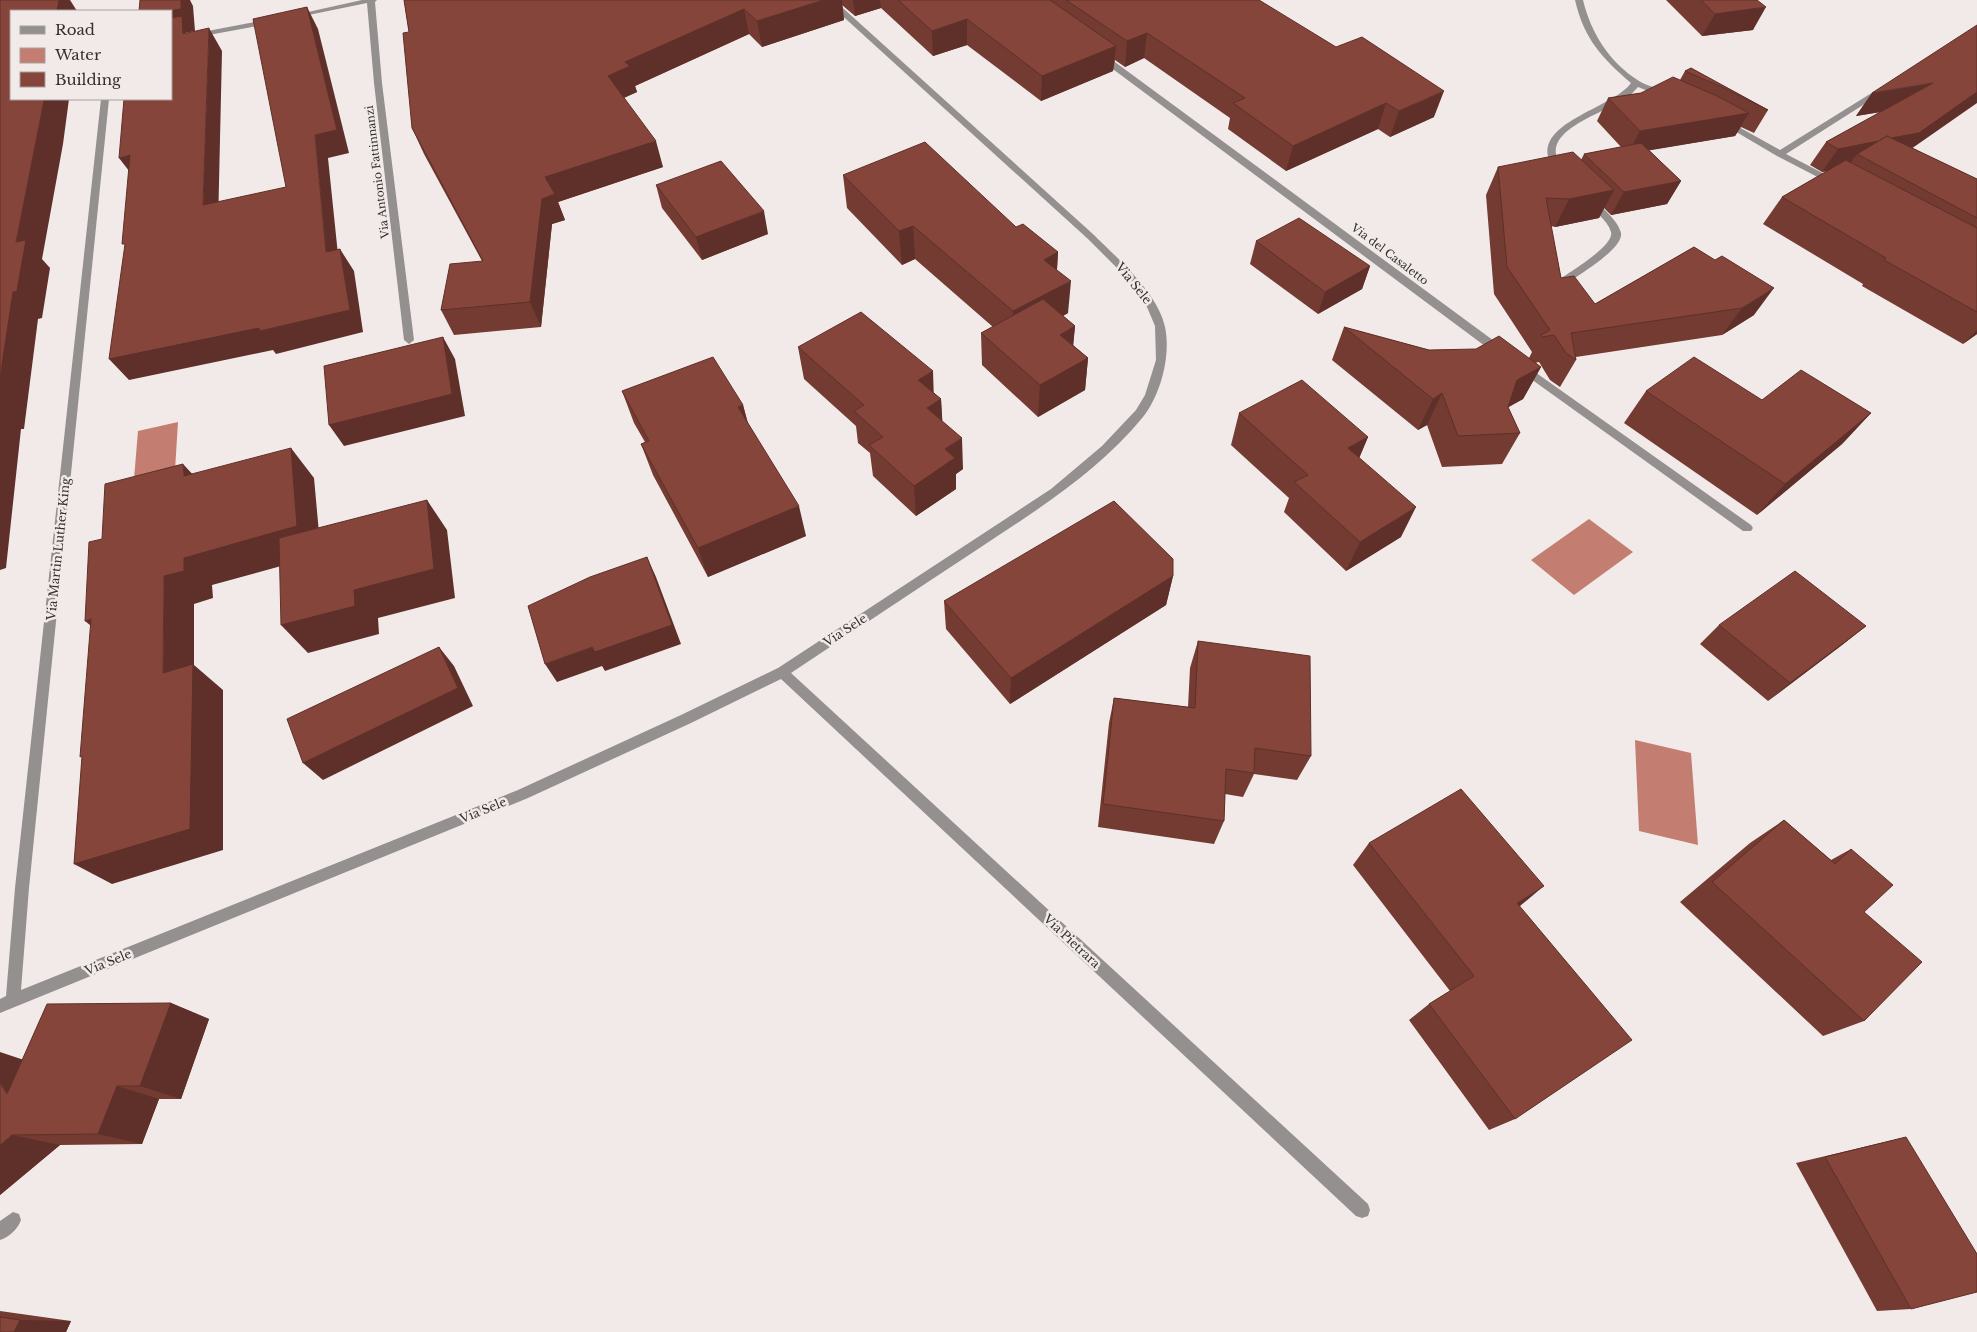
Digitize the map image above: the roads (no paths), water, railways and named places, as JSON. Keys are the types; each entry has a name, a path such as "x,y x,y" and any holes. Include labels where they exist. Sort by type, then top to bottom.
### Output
{"street":[{"path":"172,40 372,0"},
{"name":"Via Antonio Fattinnanzi","path":"372,0 378,83 409,340"},
{"name":"Via Sele","path":"0,1006 523,794 686,719 782,672 1031,508 1082,471 1125,431 1140,413 1158,376 1162,347 1160,326 1152,306 1127,273 1073,220 829,0"},
{"path":"1579,0 1582,20 1593,40 1605,55 1636,83 1677,100"},
{"name":"Via del Casaletto","path":"1090,48 1541,381 1747,528"},
{"path":"1568,180 1550,155 1552,141 1560,132 1580,119 1624,97 1636,83"},
{"path":"1780,154 1891,84"},
{"name":"Via Martin Luther King","path":"13,1000 24,868 105,100"},
{"path":"1714,118 1842,187"},
{"path":"1555,287 1607,250 1615,240 1616,233 1610,222 1580,192"},
{"name":"Via Pietrara","path":"782,672 1362,1210"},
{"path":"0,1232 13,1220"}],"water":[{"path":"178,422 175,470 134,479 138,431"},
{"path":"1589,519 1633,552 1574,595 1531,560"},
{"path":"1635,740 1691,753 1698,845 1639,831"}]}
